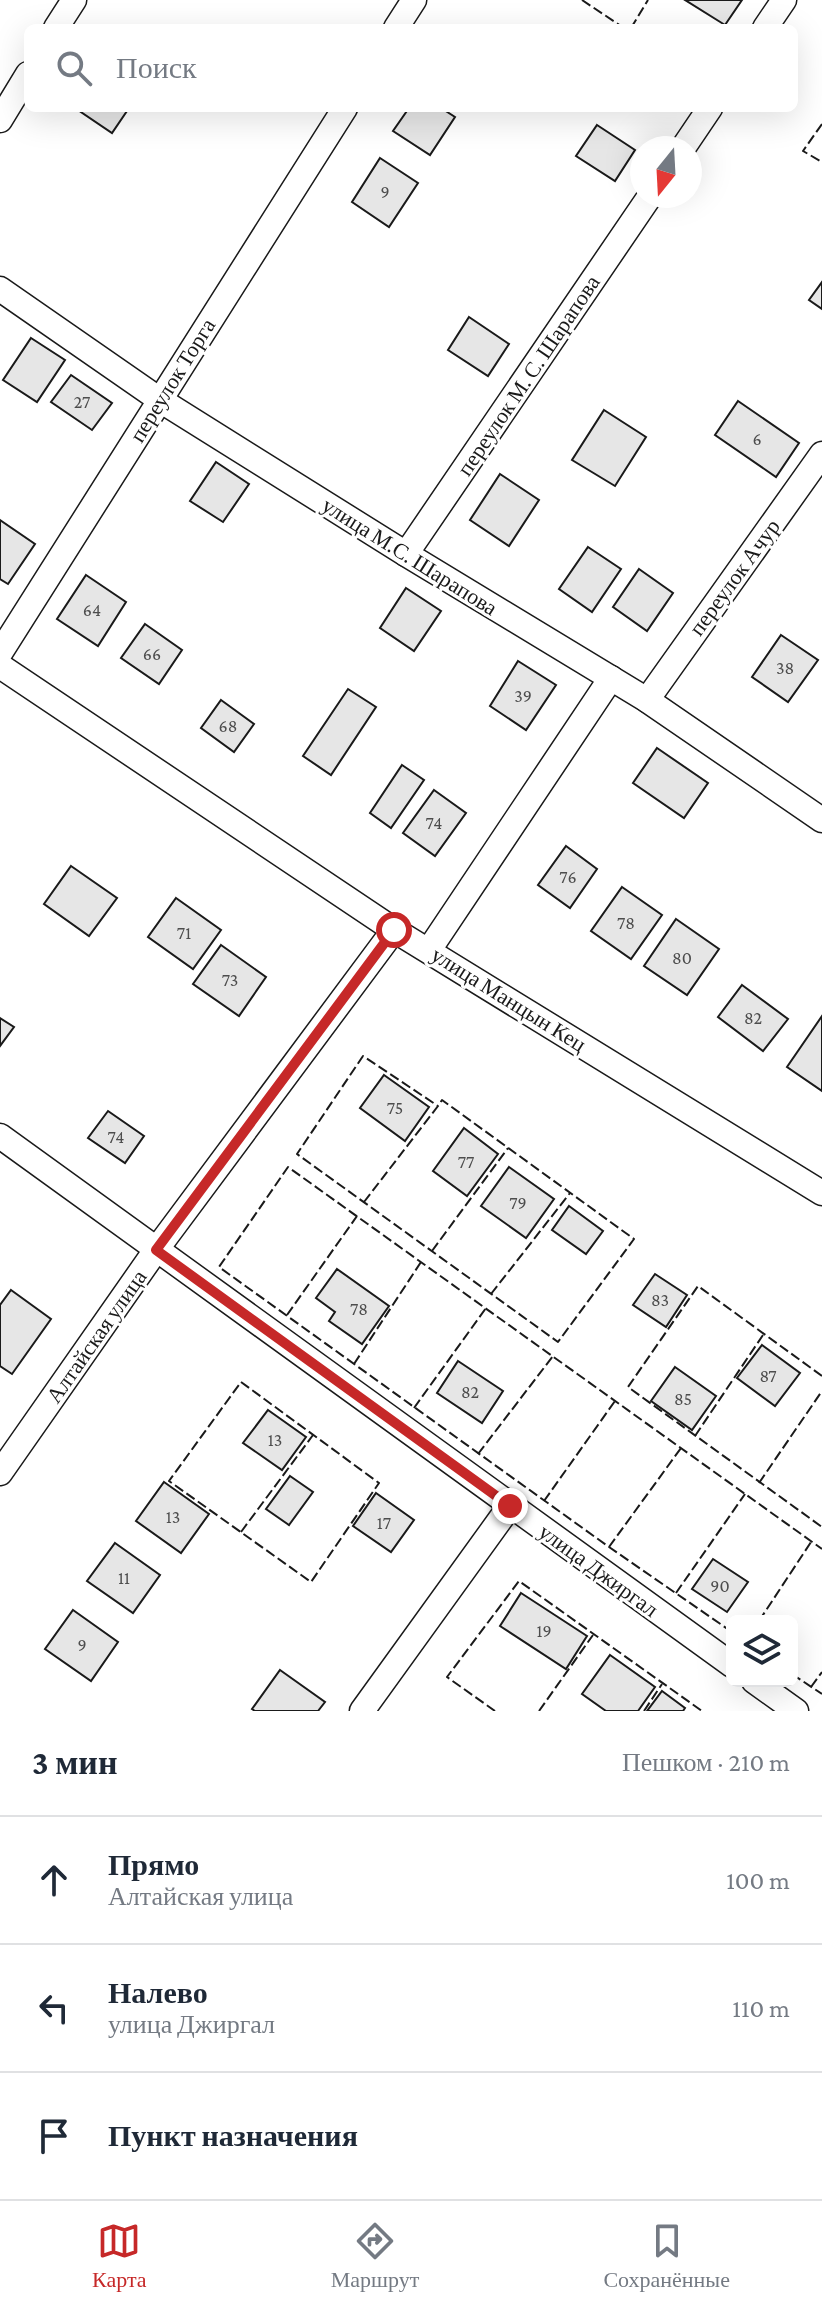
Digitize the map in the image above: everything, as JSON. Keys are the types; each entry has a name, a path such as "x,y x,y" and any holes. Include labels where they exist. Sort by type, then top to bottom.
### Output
{"street":[{"path":"59,24 74,0"},
{"path":"399,24 414,0"},
{"path":"768,24 784,0"},
{"path":"0,120 24,81"},
{"name":"переулок Торга","path":"0,653 342,112"},
{"path":"691,136 707,112"},
{"name":"переулок М. С. Шарапова","path":"406,554 642,208"},
{"name":"улица М.С. Шарапова","path":"0,289 160,400 647,700 822,820"},
{"name":"переулок Ачур","path":"647,700 822,454"},
{"name":"улица Манцын Кец","path":"0,666 394,930 822,1193"},
{"path":"429,950 611,678"},
{"name":"Алтайская улица","path":"0,1473 156,1250 394,930"},
{"name":"улица Джиргал","path":"0,1136 726,1661"},
{"path":"362,1711 510,1506"},
{"path":"762,1687 796,1711"}],"building":[{"path":"685,0 742,0 723,24"},
{"path":"81,112 126,112 112,133"},
{"path":"406,112 447,112 455,117 430,155 393,131"},
{"path":"597,125 630,147 630,158 615,181 576,156"},
{"path":"380,158 418,183 389,227 352,202"},
{"path":"822,282 822,309 809,300"},
{"path":"469,317 509,344 488,376 448,350"},
{"path":"31,338 65,360 37,402 3,380"},
{"path":"71,375 112,403 92,430 51,402"},
{"path":"738,401 799,443 776,477 715,435"},
{"path":"604,410 646,437 615,486 572,460"},
{"path":"216,462 249,484 223,522 190,501"},
{"path":"500,474 539,500 509,546 470,520"},
{"path":"0,520 35,544 8,584 0,579"},
{"path":"588,547 621,569 592,612 559,589"},
{"path":"639,569 673,593 647,631 613,607"},
{"path":"86,575 126,602 98,646 57,619"},
{"path":"406,588 441,611 414,651 380,628"},
{"path":"145,624 182,650 159,684 121,658"},
{"path":"781,635 818,660 788,702 752,677"},
{"path":"518,661 556,685 526,730 490,706"},
{"path":"348,689 376,707 331,775 303,756"},
{"path":"221,700 254,724 234,752 201,728"},
{"path":"657,748 708,783 684,818 633,783"},
{"path":"402,765 424,780 391,828 370,813"},
{"path":"434,790 466,813 435,856 403,833"},
{"path":"566,846 597,869 570,908 538,885"},
{"path":"71,866 117,898 89,936 44,904"},
{"path":"622,887 662,915 631,959 591,931"},
{"path":"176,898 221,930 193,969 148,937"},
{"path":"676,919 719,949 687,995 644,966"},
{"path":"221,945 266,977 239,1016 193,984"},
{"path":"742,985 788,1019 763,1051 718,1017"},
{"path":"822,1016 822,1091 787,1067"},
{"path":"0,1018 14,1027 0,1046"},
{"path":"384,1075 429,1107 405,1141 360,1108"},
{"path":"108,1111 144,1136 125,1163 88,1138"},
{"path":"464,1128 498,1154 467,1196 433,1171"},
{"path":"509,1167 554,1199 526,1238 481,1206"},
{"path":"569,1206 603,1231 586,1254 552,1230"},
{"path":"337,1269 389,1306 362,1344 329,1321 335,1312 316,1298"},
{"path":"655,1274 687,1295 666,1327 633,1305"},
{"path":"11,1290 51,1319 12,1374 0,1366 0,1305"},
{"path":"762,1345 800,1373 775,1406 737,1378"},
{"path":"458,1361 503,1391 482,1423 437,1393"},
{"path":"675,1367 716,1396 692,1430 651,1401"},
{"path":"268,1410 306,1437 282,1470 243,1443"},
{"path":"290,1476 313,1492 289,1525 266,1509"},
{"path":"164,1482 209,1514 181,1553 136,1521"},
{"path":"376,1493 414,1520 391,1552 353,1526"},
{"path":"115,1543 160,1575 133,1613 87,1581"},
{"path":"713,1559 748,1582 727,1612 692,1589"},
{"path":"521,1593 587,1636 566,1669 500,1626"},
{"path":"73,1610 118,1642 91,1681 45,1649"},
{"path":"610,1655 655,1687 638,1711 606,1711 582,1694"},
{"path":"280,1670 325,1702 318,1711 252,1709"},
{"path":"662,1691 685,1708 683,1711 647,1711"}],"fence":[{"path":"582,0 618,24"},
{"path":"633,24 648,0"},
{"path":"822,124 803,151 822,162"},
{"path":"364,1202 438,1106 442,1100 634,1239 558,1342 297,1154 363,1056 438,1106"},
{"path":"432,1251 508,1148"},
{"path":"726,1628 219,1267 288,1167 822,1549"},
{"path":"491,1294 570,1193"},
{"path":"287,1315 357,1216"},
{"path":"354,1364 421,1262"},
{"path":"822,1376 698,1286 628,1387 822,1527"},
{"path":"414,1408 486,1308"},
{"path":"695,1436 763,1335"},
{"path":"478,1454 553,1356"},
{"path":"241,1382 379,1483 311,1582 169,1481 241,1382"},
{"path":"759,1483 822,1391"},
{"path":"544,1501 615,1401"},
{"path":"241,1532 313,1435"},
{"path":"609,1547 681,1448"},
{"path":"676,1593 745,1494"},
{"path":"763,1615 811,1542"},
{"path":"495,1711 447,1677 519,1581 702,1711"},
{"path":"539,1711 593,1635"},
{"path":"811,1687 822,1672"},
{"path":"798,1678 822,1694"},
{"path":"644,1711 662,1684"}],"route":[{"path":"394,930 156,1250 510,1506"}]}
